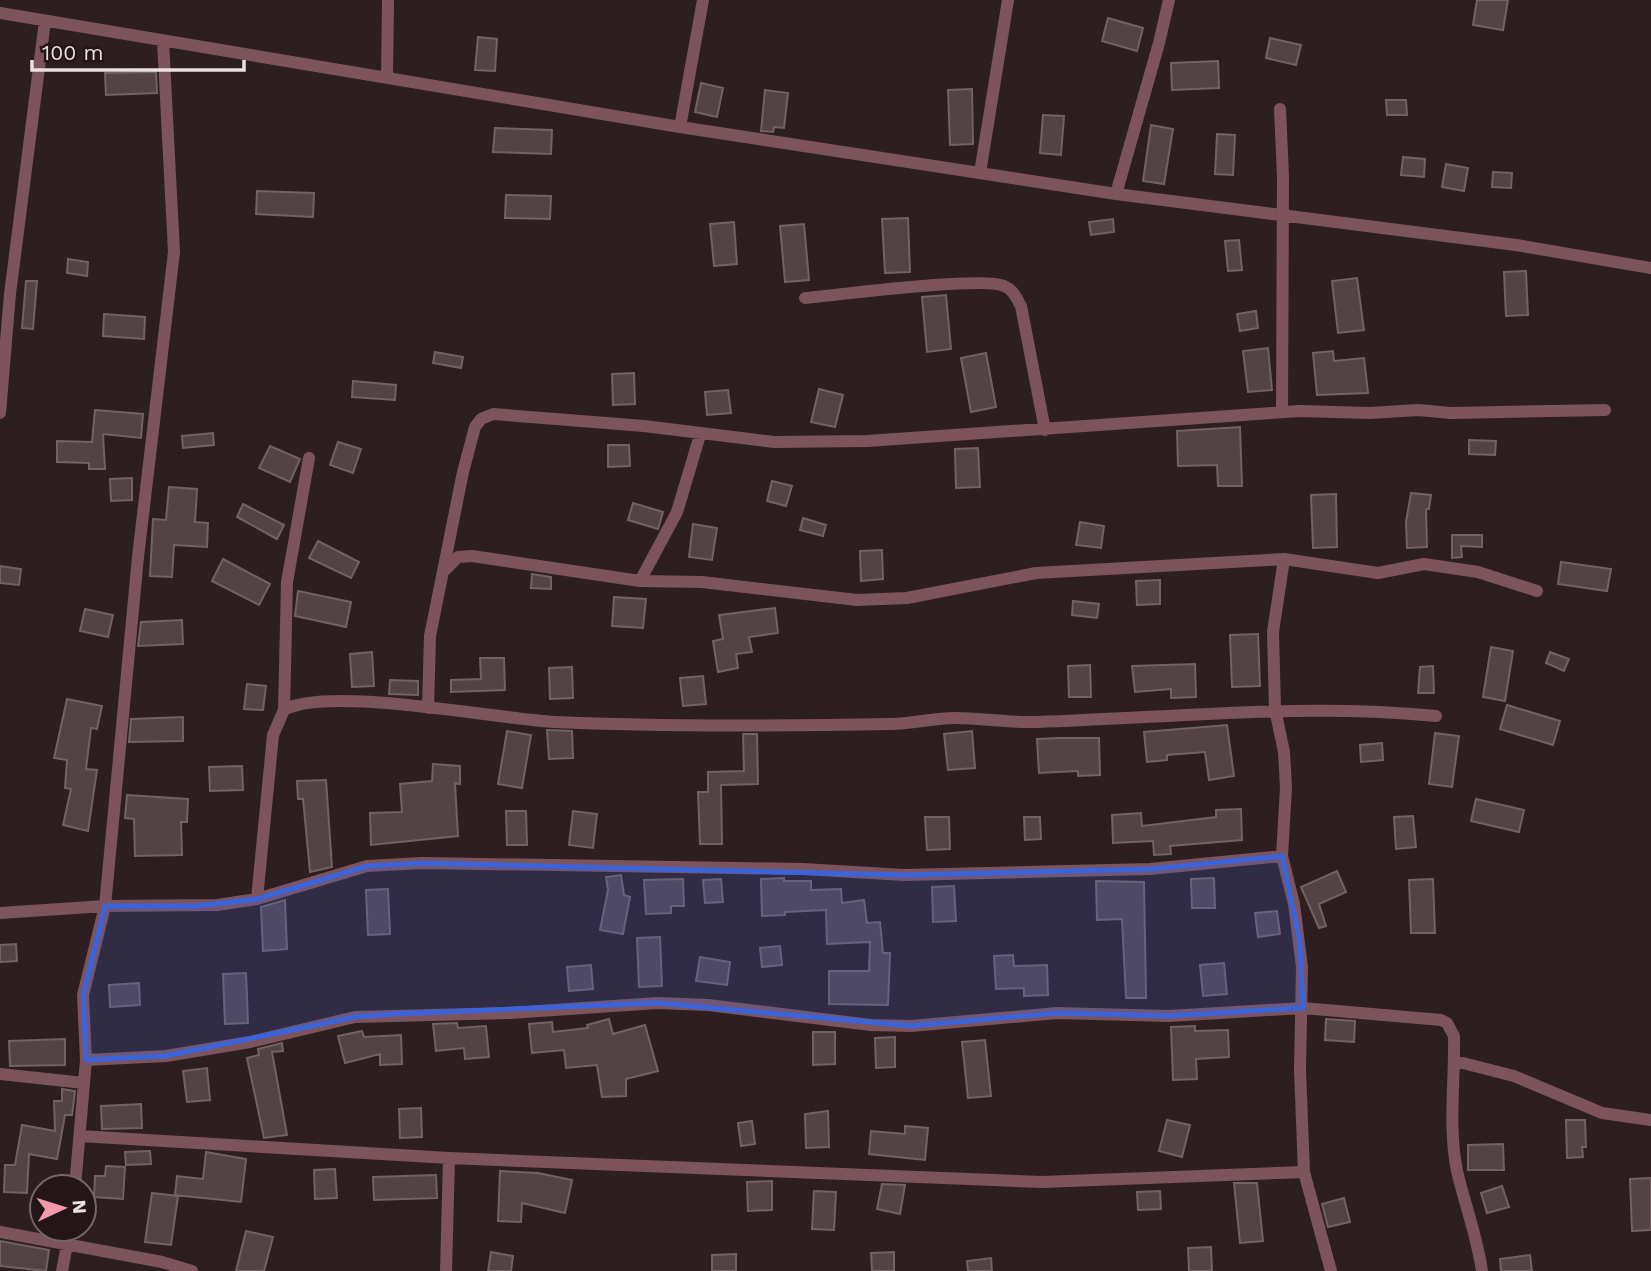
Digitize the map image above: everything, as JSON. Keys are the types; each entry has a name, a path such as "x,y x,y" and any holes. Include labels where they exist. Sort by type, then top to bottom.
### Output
{"street":[{"path":"387,78 388,0"},
{"path":"680,127 703,0"},
{"path":"980,173 1008,0"},
{"path":"1116,194 1160,43 1169,0"},
{"path":"0,13 680,127 1116,194 1516,245 1651,268"},
{"path":"0,413 10,294 45,21"},
{"path":"76,1173 86,1060 83,995 105,905 138,557 174,252 163,41"},
{"path":"1280,109 1282,412"},
{"path":"805,298 953,285 1002,285 1013,292 1021,306 1045,430"},
{"path":"428,708 430,636 469,444 481,419 493,414 644,426 774,442 867,441 1282,412 1605,410"},
{"path":"640,581 677,512 700,435"},
{"path":"257,899 273,735 284,710 287,582 309,458"},
{"path":"443,572 458,557 472,556 640,581 702,582 857,600 907,598 1035,573 1284,559 1378,573 1424,564 1478,572 1537,592"},
{"path":"1284,559 1273,632 1275,709 1284,752 1286,787 1282,856 1300,942 1303,1009 1300,1069 1304,1172 1331,1271"},
{"path":"284,710 293,704 323,701 428,708 550,722 719,728 895,724 955,718 1033,722 1275,709 1375,710 1436,716"},
{"path":"0,913 105,905 195,906 257,899 367,866 422,863 779,869 904,875 1150,869 1282,856"},
{"path":"86,1060 166,1056 250,1042 355,1017 510,1013 657,1003 708,1005 871,1025 911,1026 1057,1013 1168,1016 1303,1009 1441,1020 1447,1023 1454,1036 1452,1105 1457,1171 1478,1242 1482,1271"},
{"path":"1455,1061 1514,1076 1602,1112 1651,1120"},
{"path":"0,1074 84,1083"},
{"path":"80,1136 449,1158 1042,1182 1304,1172"},
{"path":"446,1271 449,1158"},
{"path":"0,1232 162,1262 192,1271"},
{"path":"62,1271 68,1244"}],"highlighted area":[{"path":"1282,856 1300,942 1303,1008 1169,1016 1057,1013 911,1026 657,1003 395,1014 355,1017 166,1056 86,1060 83,995 105,906 195,906 257,899 367,866 422,863 904,875 1150,869"}],"building":[{"path":"1477,0 1508,0 1503,30 1473,25"},
{"path":"1108,18 1143,28 1137,51 1102,41"},
{"path":"478,37 497,39 495,71 475,70"},
{"path":"1270,38 1301,45 1296,65 1266,58"},
{"path":"1218,61 1219,88 1172,90 1171,63"},
{"path":"156,72 157,93 106,95 105,73"},
{"path":"701,83 723,88 717,117 695,112"},
{"path":"972,89 973,144 950,145 948,90"},
{"path":"765,90 788,93 784,128 774,127 773,132 761,131"},
{"path":"1386,100 1406,100 1407,115 1387,115"},
{"path":"1043,115 1064,116 1061,155 1040,153"},
{"path":"1151,125 1173,129 1164,184 1143,181"},
{"path":"495,128 552,130 551,154 493,152"},
{"path":"1217,134 1235,135 1233,175 1215,174"},
{"path":"1403,157 1425,159 1424,177 1401,175"},
{"path":"1446,164 1468,168 1464,191 1442,187"},
{"path":"1493,172 1512,173 1511,188 1492,187"},
{"path":"257,191 314,193 313,217 256,214"},
{"path":"506,195 551,196 550,219 505,218"},
{"path":"908,218 910,272 885,273 882,219"},
{"path":"1113,219 1114,232 1091,235 1089,222"},
{"path":"734,222 737,264 714,266 710,224"},
{"path":"804,224 809,280 785,282 780,226"},
{"path":"1239,240 1242,270 1228,271 1225,241"},
{"path":"68,259 88,262 87,276 67,273"},
{"path":"1526,271 1528,315 1506,316 1504,272"},
{"path":"1357,278 1364,330 1338,333 1332,281"},
{"path":"26,281 37,281 33,329 22,328"},
{"path":"946,295 951,349 927,352 922,297"},
{"path":"1256,311 1258,328 1240,331 1237,314"},
{"path":"104,314 145,317 144,339 103,336"},
{"path":"1268,348 1272,390 1248,392 1243,351"},
{"path":"1333,351 1334,361 1364,358 1368,393 1317,395 1313,353"},
{"path":"435,352 463,357 461,368 433,363"},
{"path":"986,353 996,407 971,412 961,358"},
{"path":"634,373 635,404 613,405 612,374"},
{"path":"353,381 396,385 395,400 352,397"},
{"path":"819,389 843,395 835,427 811,422"},
{"path":"728,390 731,413 707,415 705,392"},
{"path":"95,410 143,414 141,438 103,434 105,469 89,469 89,463 57,462 57,441 92,442"},
{"path":"1240,427 1242,486 1218,486 1217,465 1178,466 1177,431"},
{"path":"213,433 214,445 183,448 182,436"},
{"path":"1469,440 1496,441 1495,455 1469,454"},
{"path":"338,442 361,449 353,473 330,465"},
{"path":"608,445 629,445 630,466 608,467"},
{"path":"270,446 300,459 290,482 259,468"},
{"path":"978,448 980,487 956,488 955,449"},
{"path":"132,478 132,500 111,501 110,479"},
{"path":"772,481 792,486 786,506 767,501"},
{"path":"169,487 197,489 195,522 208,523 207,547 174,545 172,577 150,576 153,519 166,520"},
{"path":"1411,493 1431,495 1429,509 1426,509 1427,547 1407,548 1406,522"},
{"path":"1336,494 1337,547 1313,548 1311,495"},
{"path":"633,503 663,512 658,529 628,520"},
{"path":"243,504 284,525 277,539 237,517"},
{"path":"803,518 826,525 823,536 800,530"},
{"path":"1080,522 1104,526 1101,548 1076,545"},
{"path":"693,524 717,528 712,560 689,557"},
{"path":"1452,535 1482,535 1482,547 1461,546 1462,557 1452,558"},
{"path":"318,541 359,562 351,578 309,558"},
{"path":"882,550 883,579 861,581 860,551"},
{"path":"223,559 270,584 259,605 212,581"},
{"path":"1561,562 1611,569 1607,591 1558,584"},
{"path":"0,566 21,569 19,585 0,583"},
{"path":"532,574 551,577 551,589 531,588"},
{"path":"1160,580 1160,604 1137,605 1136,581"},
{"path":"298,591 351,602 346,627 295,616"},
{"path":"614,597 646,599 643,628 612,626"},
{"path":"1073,601 1099,604 1097,618 1072,615"},
{"path":"775,608 778,633 749,637 752,652 736,654 738,668 718,672 713,641 723,639 719,615"},
{"path":"85,609 113,615 108,637 80,631"},
{"path":"182,620 183,644 138,646 141,622"},
{"path":"1258,634 1260,686 1232,687 1230,635"},
{"path":"1491,647 1513,651 1505,701 1483,697"},
{"path":"372,652 374,686 352,687 350,654"},
{"path":"1550,652 1569,659 1564,671 1546,663"},
{"path":"480,658 504,658 505,690 451,692 451,680 481,679"},
{"path":"1195,664 1196,697 1171,698 1171,689 1135,692 1132,666"},
{"path":"1090,665 1091,697 1069,697 1068,666"},
{"path":"1433,666 1434,693 1418,693 1420,667"},
{"path":"572,667 573,698 550,699 549,668"},
{"path":"703,676 706,704 683,706 680,678"},
{"path":"390,680 418,681 418,695 389,694"},
{"path":"247,684 266,686 263,710 244,709"},
{"path":"67,699 102,706 97,729 91,728 86,769 97,770 88,831 63,825 71,789 65,788 67,760 54,758"},
{"path":"1507,705 1560,721 1553,745 1500,729"},
{"path":"183,717 183,741 129,742 131,719"},
{"path":"1227,725 1234,776 1209,780 1205,752 1167,755 1167,760 1147,762 1144,732"},
{"path":"547,730 572,731 573,758 549,759"},
{"path":"507,731 531,735 522,788 498,784"},
{"path":"972,731 975,768 948,770 944,734"},
{"path":"1435,733 1459,736 1452,787 1429,784"},
{"path":"743,734 757,734 758,784 721,785 722,844 700,844 698,792 708,792 708,772 744,771"},
{"path":"1099,738 1100,775 1078,776 1078,771 1039,773 1037,739"},
{"path":"1382,743 1383,760 1361,762 1360,745"},
{"path":"433,764 460,766 460,784 455,783 458,836 371,845 370,813 402,812 400,784 432,781"},
{"path":"242,766 243,790 210,791 209,767"},
{"path":"326,780 332,867 310,872 303,799 298,799 297,781"},
{"path":"127,795 188,799 187,822 181,822 182,855 135,856 134,819 125,818"},
{"path":"1476,799 1524,810 1519,832 1471,821"},
{"path":"1241,809 1242,840 1170,846 1171,854 1154,855 1153,841 1113,843 1112,815 1141,813 1142,826 1216,817 1216,810"},
{"path":"506,811 526,811 527,845 507,845"},
{"path":"573,811 597,814 593,848 569,845"},
{"path":"1413,816 1416,847 1396,849 1394,817"},
{"path":"925,817 949,817 950,849 927,850"},
{"path":"1024,817 1040,817 1041,839 1025,840"},
{"path":"1337,871 1346,892 1319,904 1326,926 1319,928 1301,887"},
{"path":"621,875 624,895 630,897 623,934 600,930 608,890 606,877"},
{"path":"784,878 784,881 811,881 811,890 841,889 842,903 864,900 867,923 880,922 883,953 890,953 888,1005 829,1004 829,971 869,971 870,942 827,944 826,910 762,916 761,879"},
{"path":"1214,878 1215,908 1192,908 1191,879"},
{"path":"683,879 684,906 671,906 671,913 646,914 644,880"},
{"path":"721,879 723,902 705,903 703,880"},
{"path":"1433,879 1435,933 1411,933 1409,880"},
{"path":"1096,881 1144,882 1146,998 1126,998 1122,919 1097,920"},
{"path":"954,886 956,921 933,922 932,887"},
{"path":"388,889 390,934 368,935 366,890"},
{"path":"285,900 287,949 263,951 261,907"},
{"path":"1277,911 1280,934 1258,937 1255,913"},
{"path":"660,937 662,986 639,987 637,938"},
{"path":"16,944 17,961 0,962 0,945"},
{"path":"780,946 782,965 762,967 760,948"},
{"path":"1013,955 1014,966 1047,965 1048,995 1024,996 1024,988 996,989 994,956"},
{"path":"700,957 730,962 727,985 696,981"},
{"path":"1224,963 1227,994 1203,996 1200,965"},
{"path":"591,965 593,989 569,991 567,967"},
{"path":"246,973 248,1023 225,1024 223,974"},
{"path":"139,983 140,1005 110,1007 109,985"},
{"path":"609,1019 613,1034 645,1025 658,1071 626,1079 626,1096 602,1097 597,1065 566,1068 564,1050 532,1053 529,1024 552,1022 553,1032 588,1028 587,1025"},
{"path":"1326,1019 1355,1021 1354,1042 1325,1040"},
{"path":"457,1023 458,1028 486,1026 489,1057 465,1059 464,1048 436,1051 433,1024"},
{"path":"1195,1026 1195,1031 1228,1030 1229,1057 1196,1059 1197,1079 1173,1080 1171,1027"},
{"path":"362,1031 364,1037 401,1035 402,1064 380,1065 380,1054 345,1063 338,1036"},
{"path":"813,1032 835,1032 835,1064 813,1065"},
{"path":"895,1037 895,1067 876,1068 875,1038"},
{"path":"65,1039 65,1065 10,1066 9,1041"},
{"path":"985,1040 991,1096 968,1098 962,1042"},
{"path":"282,1043 283,1051 272,1052 287,1135 264,1138 247,1058 259,1055 258,1049"},
{"path":"207,1068 210,1100 187,1102 183,1071"},
{"path":"62,1089 75,1091 72,1115 65,1115 57,1159 29,1154 27,1193 4,1192 5,1165 15,1165 22,1125 55,1131 54,1101 62,1101"},
{"path":"141,1104 142,1128 102,1129 101,1106"},
{"path":"421,1108 422,1137 400,1138 399,1109"},
{"path":"828,1111 829,1147 806,1148 805,1114"},
{"path":"1167,1120 1190,1125 1182,1157 1159,1151"},
{"path":"1566,1120 1585,1120 1586,1147 1582,1147 1583,1157 1567,1158"},
{"path":"752,1121 755,1144 741,1146 738,1123"},
{"path":"905,1126 928,1128 925,1160 869,1154 871,1131 905,1134"},
{"path":"1503,1144 1504,1170 1468,1170 1468,1145"},
{"path":"150,1151 151,1164 126,1165 125,1152"},
{"path":"206,1152 246,1159 241,1202 175,1195 177,1176 203,1179"},
{"path":"106,1166 125,1167 123,1199 98,1197 98,1176 105,1176"},
{"path":"335,1169 337,1198 315,1199 314,1170"},
{"path":"500,1171 538,1173 572,1180 565,1213 522,1203 521,1222 498,1221"},
{"path":"436,1175 437,1198 374,1200 373,1177"},
{"path":"1651,1178 1651,1230 1632,1231 1630,1179"},
{"path":"772,1181 772,1210 748,1211 747,1182"},
{"path":"1234,1183 1257,1183 1263,1241 1240,1243"},
{"path":"882,1184 905,1185 900,1214 877,1209"},
{"path":"1502,1186 1509,1207 1487,1213 1481,1193"},
{"path":"814,1191 836,1192 834,1230 812,1229"},
{"path":"1160,1191 1161,1209 1138,1210 1137,1192"},
{"path":"152,1193 178,1196 171,1245 145,1242"},
{"path":"1344,1198 1350,1222 1328,1227 1322,1204"},
{"path":"246,1231 273,1237 264,1271 236,1271"},
{"path":"0,1241 49,1250 46,1271 0,1266"},
{"path":"1211,1247 1212,1271 1189,1271 1188,1248"},
{"path":"491,1252 513,1256 511,1271 488,1271"},
{"path":"894,1252 894,1271 872,1271 871,1253"},
{"path":"736,1254 736,1271 712,1271 712,1255"},
{"path":"1530,1255 1532,1271 1501,1271 1500,1259"},
{"path":"991,1258 992,1271 968,1271 967,1261"}]}
